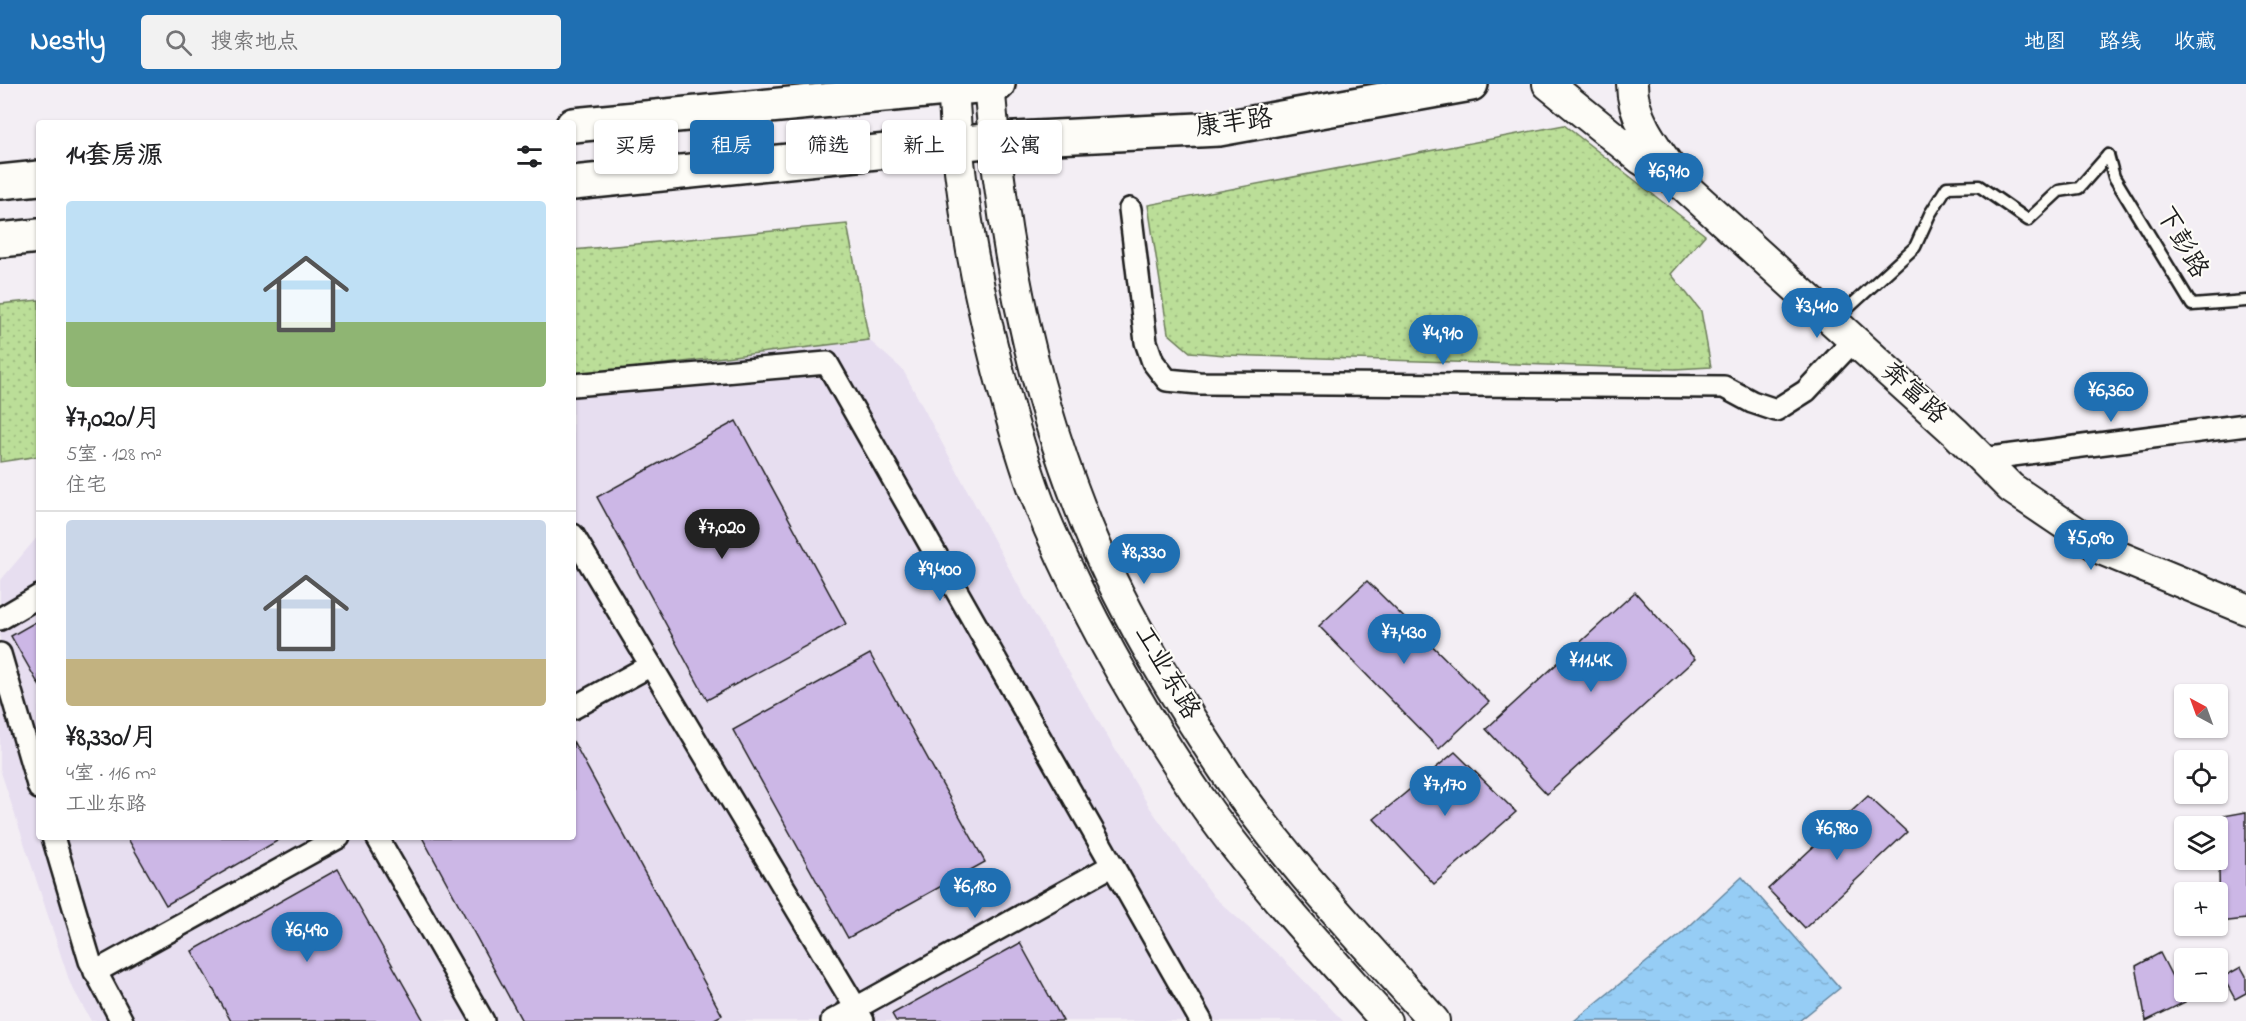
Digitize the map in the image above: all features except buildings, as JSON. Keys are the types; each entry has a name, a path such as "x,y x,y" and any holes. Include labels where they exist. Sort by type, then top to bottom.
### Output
{"main road":[{"name":"工业东路","path":"992,84 994,120"},
{"path":"576,125 953,85 992,84"},
{"name":"康丰路","path":"1062,137 1219,129 1471,84"},
{"path":"1548,84 1641,159 1683,185"},
{"path":"1632,84 1632,97 1649,138 1683,185"},
{"name":"工业东路","path":"953,85 957,120"},
{"name":"康丰路","path":"576,183 882,152"},
{"name":"工业东路","path":"962,174 967,219 981,300 1002,385 1022,453 1048,526 1078,590 1120,668 1199,797 1297,922 1386,1021"},
{"name":"工业东路","path":"999,174 1018,304 1036,375 1056,442 1081,512 1110,573 1145,640 1229,777 1324,899 1434,1021"},
{"path":"0,182 36,178"},
{"name":"奔富路","path":"1683,185 1844,331 2011,488 2103,549 2246,609"},
{"path":"0,240 36,236"}],"street":[{"path":"1130,209 1146,342 1153,362 1167,380 1199,383 1724,387 1752,402 1776,410 1806,391 1844,331"},
{"path":"576,385 827,363 1202,1021"},
{"path":"1982,459 2246,425"},
{"path":"576,540 860,1014"},
{"path":"0,619 36,598"},
{"path":"0,654 36,778"},
{"path":"576,706 651,665"},
{"path":"54,840 90,961 122,1021"},
{"path":"95,972 334,840"},
{"path":"379,840 483,1021"},
{"path":"832,1021 860,1014 1113,865"}],"lane":[{"name":"下彭路","path":"1844,331 1915,247 1930,214 1947,187 1979,186 2028,220 2059,191 2079,188 2108,155 2114,177 2136,209 2192,304 2246,301"}],"shaded area":[{"path":"869,340 903,370 1025,598 1150,808 1214,897 1282,958 1343,1021 91,1021 70,983 0,769 0,581 36,539 36,840 576,840 576,375"}],"green space":[{"path":"1564,125 1705,235 1671,274 1701,311 1711,367 1675,369 1225,355 1190,352 1168,333 1148,205"},
{"path":"847,224 869,340 576,375 576,250"},
{"path":"36,300 36,456 0,462 0,304"}],"water":[{"path":"1742,877 1840,988 1799,1021 1574,1021 1680,935"}]}
